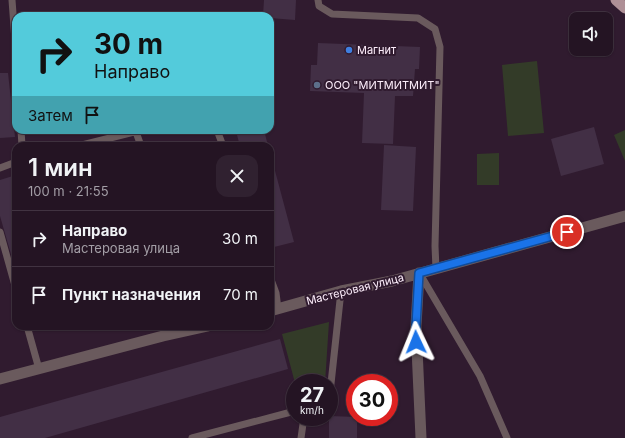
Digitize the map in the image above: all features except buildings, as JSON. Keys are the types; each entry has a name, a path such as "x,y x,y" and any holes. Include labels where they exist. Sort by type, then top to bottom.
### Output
{"main road":[{"path":"616,0 625,8"}],"street":[{"name":"Мастеровая улица","path":"274,310 341,292 392,281 625,216"},
{"path":"419,273 416,326 421,438"},
{"path":"0,379 190,330"}],"lane":[{"path":"12,0 13,12"},
{"path":"318,0 319,6 332,14 418,18 435,29 440,47 435,246 436,269"},
{"path":"94,142 127,134"},
{"path":"0,168 12,164"},
{"path":"0,232 12,275"},
{"path":"419,273 480,376 507,438"},
{"path":"274,288 276,293 274,310"},
{"path":"332,374 341,292"},
{"path":"28,330 39,369"},
{"path":"192,438 286,413"},
{"path":"301,438 303,426"}],"green space":[{"path":"537,61 544,133 508,136 502,65"},
{"path":"625,130 625,161 614,135"},
{"path":"499,153 499,185 477,185 477,154"},
{"path":"329,322 326,374 293,374 282,334"}],"place":[{"name":"Магнит","path":"349,50"},
{"name":"ООО \"МИТМИТМИТ\"","path":"317,85"}],"route":[{"path":"416,342 419,273 567,232"}]}
